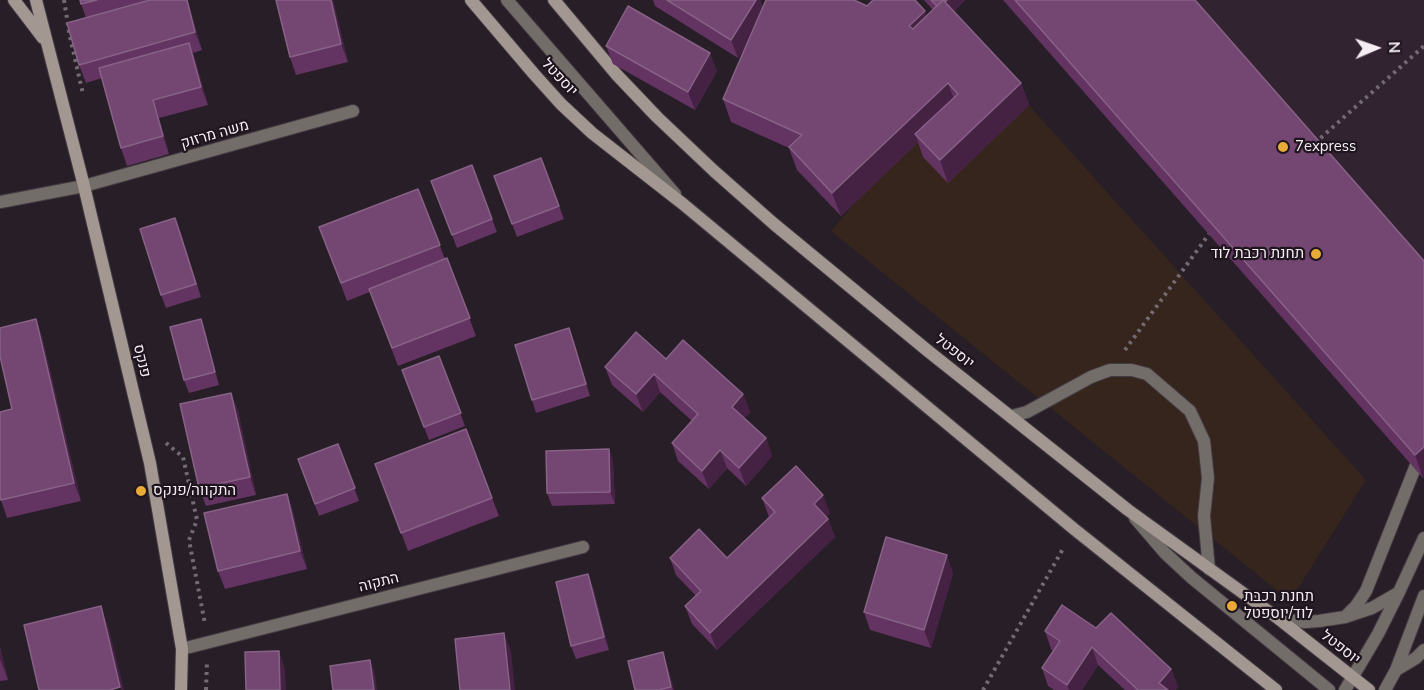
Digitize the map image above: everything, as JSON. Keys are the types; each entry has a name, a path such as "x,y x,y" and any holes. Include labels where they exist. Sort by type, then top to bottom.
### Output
{"main road":[{"name":"פנקס","path":"14,0 47,44"},
{"name":"פנקס","path":"36,0 84,186 150,463 182,649 180,690"},
{"name":"יוספטל","path":"471,0 561,104 592,133 684,204 1074,529 1276,690"},
{"name":"יוספטל","path":"554,0 616,74 657,117 774,224 928,351 1128,510 1279,620 1369,690"}],"street":[{"path":"507,0 684,204"},
{"name":"משה מרזוק","path":"0,202 84,186 353,111"},
{"path":"1012,416 1027,412 1091,377 1110,370 1132,370 1147,374 1190,411 1204,441 1208,478 1204,516 1209,569"},
{"path":"1344,617 1356,606 1366,591 1424,445"},
{"path":"1128,510 1159,546 1192,578 1329,690"},
{"path":"1345,690 1378,634 1424,538"},
{"name":"התקוה","path":"182,649 583,547"},
{"path":"1279,620 1305,622 1344,617 1372,608 1399,592"},
{"path":"1385,690 1396,670 1423,599"},
{"path":"1396,670 1416,658 1424,650"}],"path":[{"path":"64,0 85,102"},
{"path":"1311,146 1424,46"},
{"path":"1110,370 1209,234"},
{"path":"984,690 1074,529"}],"shaded area":[{"path":"1189,0 1424,0 1424,273"},
{"path":"982,53 1366,480 1290,601 831,231"}],"building":[{"path":"80,0 97,0 81,4"},
{"path":"150,0 187,0 195,32 79,65 67,23"},
{"path":"276,0 331,0 341,44 290,57"},
{"path":"667,0 756,0 731,40"},
{"path":"766,0 854,0 867,6 873,0 915,0 925,11 909,26 913,29 943,0 1021,83 940,160 915,134 958,94 948,83 832,193 789,147 802,135 723,99"},
{"path":"931,0 943,0 937,6"},
{"name":"תחנת רכבת לוד","path":"1015,0 1195,0 1424,261 1424,447 1415,455"},
{"path":"628,6 710,53 688,92 606,46"},
{"path":"189,43 201,87 153,100 163,136 121,148 99,68"},
{"path":"541,158 559,206 512,224 494,176"},
{"path":"472,165 492,219 452,235 431,181"},
{"path":"418,189 440,245 341,283 319,227"},
{"path":"175,218 196,284 161,295 140,229"},
{"path":"447,258 470,318 392,348 369,289"},
{"path":"36,319 74,483 1,500 0,412 12,409 0,356 0,328"},
{"path":"201,319 215,372 184,380 170,327"},
{"path":"569,328 586,384 532,400 515,345"},
{"path":"636,332 666,359 683,340 743,394 732,407 766,438 739,468 720,450 702,471 672,443 698,414 654,374 636,394 605,367"},
{"path":"439,356 461,413 424,427 402,370"},
{"path":"231,393 250,477 199,488 180,404"},
{"path":"466,429 492,498 401,533 375,464"},
{"path":"338,444 355,488 315,504 298,459"},
{"path":"609,449 610,492 547,493 546,451"},
{"path":"796,466 823,495 814,504 828,519 710,633 685,606 701,591 670,558 699,529 727,558 775,512 762,498"},
{"path":"287,494 300,551 218,571 204,513"},
{"path":"886,537 947,555 924,630 864,612"},
{"path":"588,574 604,637 571,646 556,582"},
{"path":"1062,605 1096,628 1111,613 1171,669 1159,683 1168,690 1138,690 1092,647 1067,685 1042,668 1060,641 1045,631"},
{"path":"101,606 120,687 110,690 39,690 24,625"},
{"path":"504,633 510,690 460,690 455,639"},
{"path":"279,651 280,690 246,690 245,652"},
{"path":"663,652 671,687 658,690 635,690 628,661"},
{"path":"370,660 374,690 333,690 330,666"}],"place":[{"name":"7express","path":"1283,147"},
{"name":"תחנת רכבת לוד","path":"1316,254"},
{"name":"התקווה/פנקס","path":"141,491"},
{"name":"תחנת רכבת לוד/יוספטל","path":"1232,606"}]}
